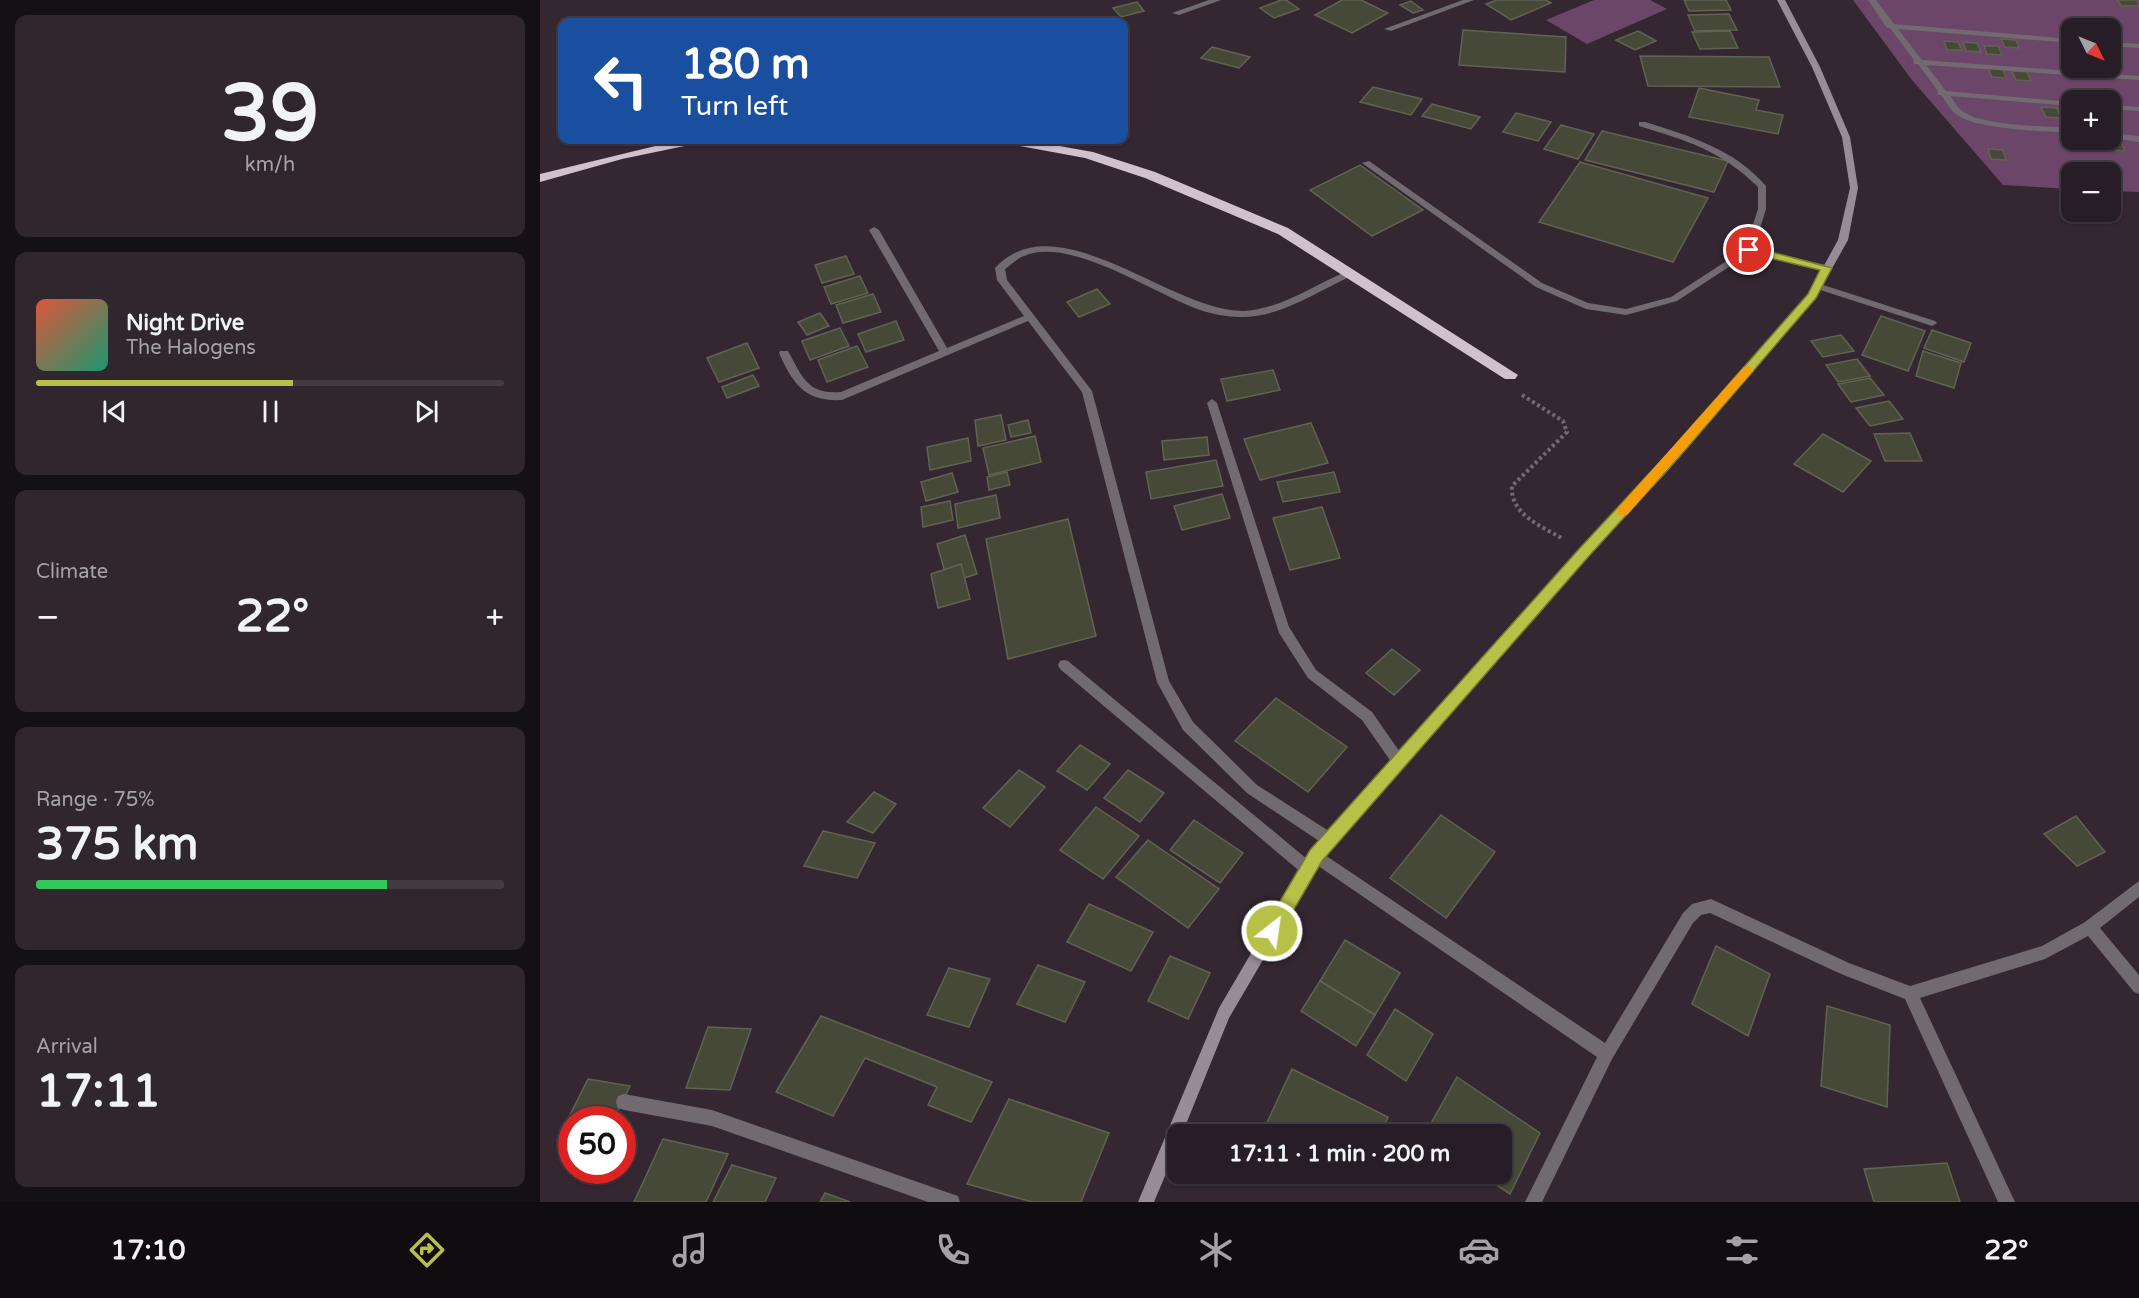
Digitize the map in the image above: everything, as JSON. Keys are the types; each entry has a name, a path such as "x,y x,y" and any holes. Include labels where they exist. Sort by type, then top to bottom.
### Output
{"highway":[{"path":"540,178 679,144"},
{"path":"1030,144 1088,155 1149,175 1282,231 1510,375"}],"main road":[{"path":"1146,1202 1224,1013 1316,856 1584,553 1668,462 1813,295 1843,240 1854,188 1846,137 1816,68 1781,0"}],"street":[{"path":"1176,13 1217,0"},
{"path":"1388,29 1470,0"},
{"path":"1872,0 1917,62 1959,113 1972,120 2061,130"},
{"path":"1890,26 2061,39"},
{"path":"2121,45 2139,46"},
{"path":"1917,62 2139,78"},
{"path":"1941,93 2061,103"},
{"path":"2121,108 2139,109"},
{"path":"1366,163 1539,285 1586,306 1626,312 1674,299 1749,250 1762,210 1762,186 1742,165 1713,147 1642,124"},
{"path":"2121,136 2139,138"},
{"path":"874,230 945,352"},
{"path":"1330,840 1252,789 1188,726 1162,682 1087,392 1002,280 1000,268 1018,254 1036,250 1054,249 1076,253 1204,308 1243,314 1275,307 1348,273"},
{"path":"1749,250 1827,268"},
{"path":"1817,286 1932,323"},
{"path":"784,353 800,382 811,393 826,399 842,396 1030,317"},
{"path":"1212,403 1283,630 1312,674 1367,716 1399,762"},
{"path":"1064,665 1308,869"},
{"path":"1316,856 1607,1054"},
{"path":"1533,1202 1607,1054 1688,918 1697,909 1711,906 1846,969 1910,994 2045,952 2090,927 2139,888"},
{"path":"2090,927 2139,987"},
{"path":"1910,994 2007,1202"},
{"path":"624,1102 712,1118 952,1202"}],"path":[{"path":"1510,375 1507,383 1513,389 1563,420 1567,428 1563,437 1512,486 1513,503 1584,553"}],"shaded area":[{"path":"1594,0 1650,0 1667,9 1587,44 1546,20"},
{"path":"1853,0 2139,0 2139,192 2121,191 2121,162 2061,162 2061,188 2003,185 1912,80"}],"building":[{"path":"1286,0 1299,9 1274,18 1260,8"},
{"path":"1342,0 1361,0 1388,13 1352,33 1315,15"},
{"path":"1497,0 1546,0 1551,3 1511,20 1486,4"},
{"path":"1684,0 1726,0 1731,10 1689,11"},
{"path":"2117,0 2137,0 2139,6 2122,6"},
{"path":"1411,1 1423,10 1413,13 1400,5"},
{"path":"1137,2 1144,11 1121,17 1113,8"},
{"path":"1729,14 1737,30 1695,31 1688,15"},
{"path":"1463,30 1566,37 1565,72 1459,65"},
{"path":"1638,31 1656,41 1635,50 1616,40"},
{"path":"1730,31 1738,48 1700,49 1692,32"},
{"path":"2001,39 2016,40 2019,48 2005,47"},
{"path":"1944,41 1958,42 1962,50 1947,50"},
{"path":"1963,42 1977,43 1981,52 1966,51"},
{"path":"1984,46 1998,46 2002,55 1987,54"},
{"path":"1212,47 1250,57 1239,68 1201,58"},
{"path":"1640,56 1769,57 1780,87 1648,86"},
{"path":"1988,68 2003,69 2006,78 1992,77"},
{"path":"2012,71 2027,72 2031,81 2016,80"},
{"path":"1373,87 1422,99 1411,115 1360,102"},
{"path":"1699,88 1759,100 1756,110 1783,115 1778,134 1689,117"},
{"path":"1432,104 1480,117 1471,129 1422,116"},
{"path":"2041,107 2057,108 2061,118 2046,117"},
{"path":"1516,113 1551,122 1538,141 1503,132"},
{"path":"1561,125 1594,134 1578,159 1544,149"},
{"path":"1602,131 1728,161 1714,192 1585,160"},
{"path":"1988,149 2003,150 2006,160 1991,159"},
{"path":"1580,162 1708,198 1673,262 1539,222"},
{"path":"1360,165 1423,210 1372,236 1310,190"},
{"path":"846,256 854,274 822,283 815,265"},
{"path":"860,276 868,293 831,304 824,287"},
{"path":"1097,289 1110,304 1079,317 1067,302"},
{"path":"873,294 881,312 843,323 836,305"},
{"path":"820,313 829,326 807,335 798,322"},
{"path":"1881,316 1925,331 1908,371 1862,355"},
{"path":"896,321 904,340 866,352 858,334"},
{"path":"840,328 849,346 810,360 802,341"},
{"path":"1932,330 1971,343 1964,362 1924,348"},
{"path":"1841,335 1854,351 1823,357 1811,341"},
{"path":"747,343 759,368 719,382 707,358"},
{"path":"857,346 868,367 827,382 818,360"},
{"path":"1923,351 1961,363 1954,388 1916,376"},
{"path":"1857,359 1870,376 1838,382 1826,365"},
{"path":"1273,370 1280,390 1227,401 1221,379"},
{"path":"753,375 759,386 727,398 722,387"},
{"path":"1870,378 1884,395 1851,402 1838,384"},
{"path":"1889,401 1903,419 1870,426 1856,408"},
{"path":"1001,415 1006,440 978,446 975,420"},
{"path":"1028,420 1031,433 1011,437 1008,425"},
{"path":"1311,423 1328,463 1260,480 1244,439"},
{"path":"1910,433 1922,461 1885,461 1874,434"},
{"path":"1823,434 1871,461 1843,492 1794,464"},
{"path":"1035,436 1041,462 989,475 983,448"},
{"path":"1207,437 1209,455 1164,460 1162,441"},
{"path":"968,438 971,461 930,470 927,447"},
{"path":"1216,460 1223,486 1151,499 1146,472"},
{"path":"1007,472 1010,485 989,490 987,477"},
{"path":"1334,472 1340,492 1283,502 1277,482"},
{"path":"952,473 958,492 926,501 921,482"},
{"path":"1222,494 1230,518 1182,530 1174,506"},
{"path":"996,495 1000,518 958,528 955,504"},
{"path":"950,501 953,520 923,527 921,507"},
{"path":"1322,507 1340,558 1290,570 1273,518"},
{"path":"1068,519 1096,636 1008,659 986,539"},
{"path":"965,535 977,574 948,583 937,544"},
{"path":"961,564 970,599 938,608 931,574"},
{"path":"1392,649 1420,670 1394,695 1366,673"},
{"path":"1276,698 1347,747 1308,792 1235,741"},
{"path":"1080,745 1110,764 1087,790 1057,771"},
{"path":"1019,770 1045,787 1010,827 983,808"},
{"path":"1128,770 1164,793 1140,822 1104,798"},
{"path":"874,792 896,804 873,833 847,822"},
{"path":"1096,807 1139,836 1103,879 1060,850"},
{"path":"1441,815 1495,852 1446,918 1390,878"},
{"path":"2076,816 2105,852 2077,866 2044,834"},
{"path":"1194,820 1243,853 1220,883 1170,850"},
{"path":"823,831 875,843 857,878 804,866"},
{"path":"1148,840 1219,889 1188,928 1116,877"},
{"path":"1089,904 1153,932 1131,971 1067,942"},
{"path":"1345,940 1400,973 1375,1015 1320,981"},
{"path":"1716,946 1770,974 1748,1036 1692,1004"},
{"path":"1170,956 1210,973 1188,1019 1148,1001"},
{"path":"1038,965 1085,982 1065,1022 1017,1004"},
{"path":"949,968 990,979 969,1027 927,1015"},
{"path":"1320,981 1375,1015 1356,1046 1301,1011"},
{"path":"1827,1006 1890,1025 1887,1107 1821,1086"},
{"path":"1395,1009 1433,1034 1406,1081 1367,1055"},
{"path":"821,1016 992,1082 971,1122 928,1105 937,1087 865,1058 833,1116 776,1092"},
{"path":"708,1027 751,1029 730,1090 686,1088"},
{"path":"1292,1069 1388,1117 1385,1124 1266,1124"},
{"path":"1457,1077 1540,1133 1510,1194 1495,1184 1512,1184 1512,1124 1431,1124"},
{"path":"588,1079 630,1086 620,1106 574,1106"},
{"path":"1009,1099 1109,1133 1081,1202 1032,1202 967,1184"},
{"path":"663,1139 728,1154 706,1202 634,1202"},
{"path":"1947,1163 1960,1202 1874,1202 1864,1169"},
{"path":"732,1165 776,1178 765,1202 713,1202"},
{"path":"825,1193 850,1202 820,1202"}],"slow traffic":[{"path":"1623,511 1748,370"}],"route":[{"path":"1272,931 1316,856 1584,553 1676,453 1813,295 1827,268 1749,250"}]}
